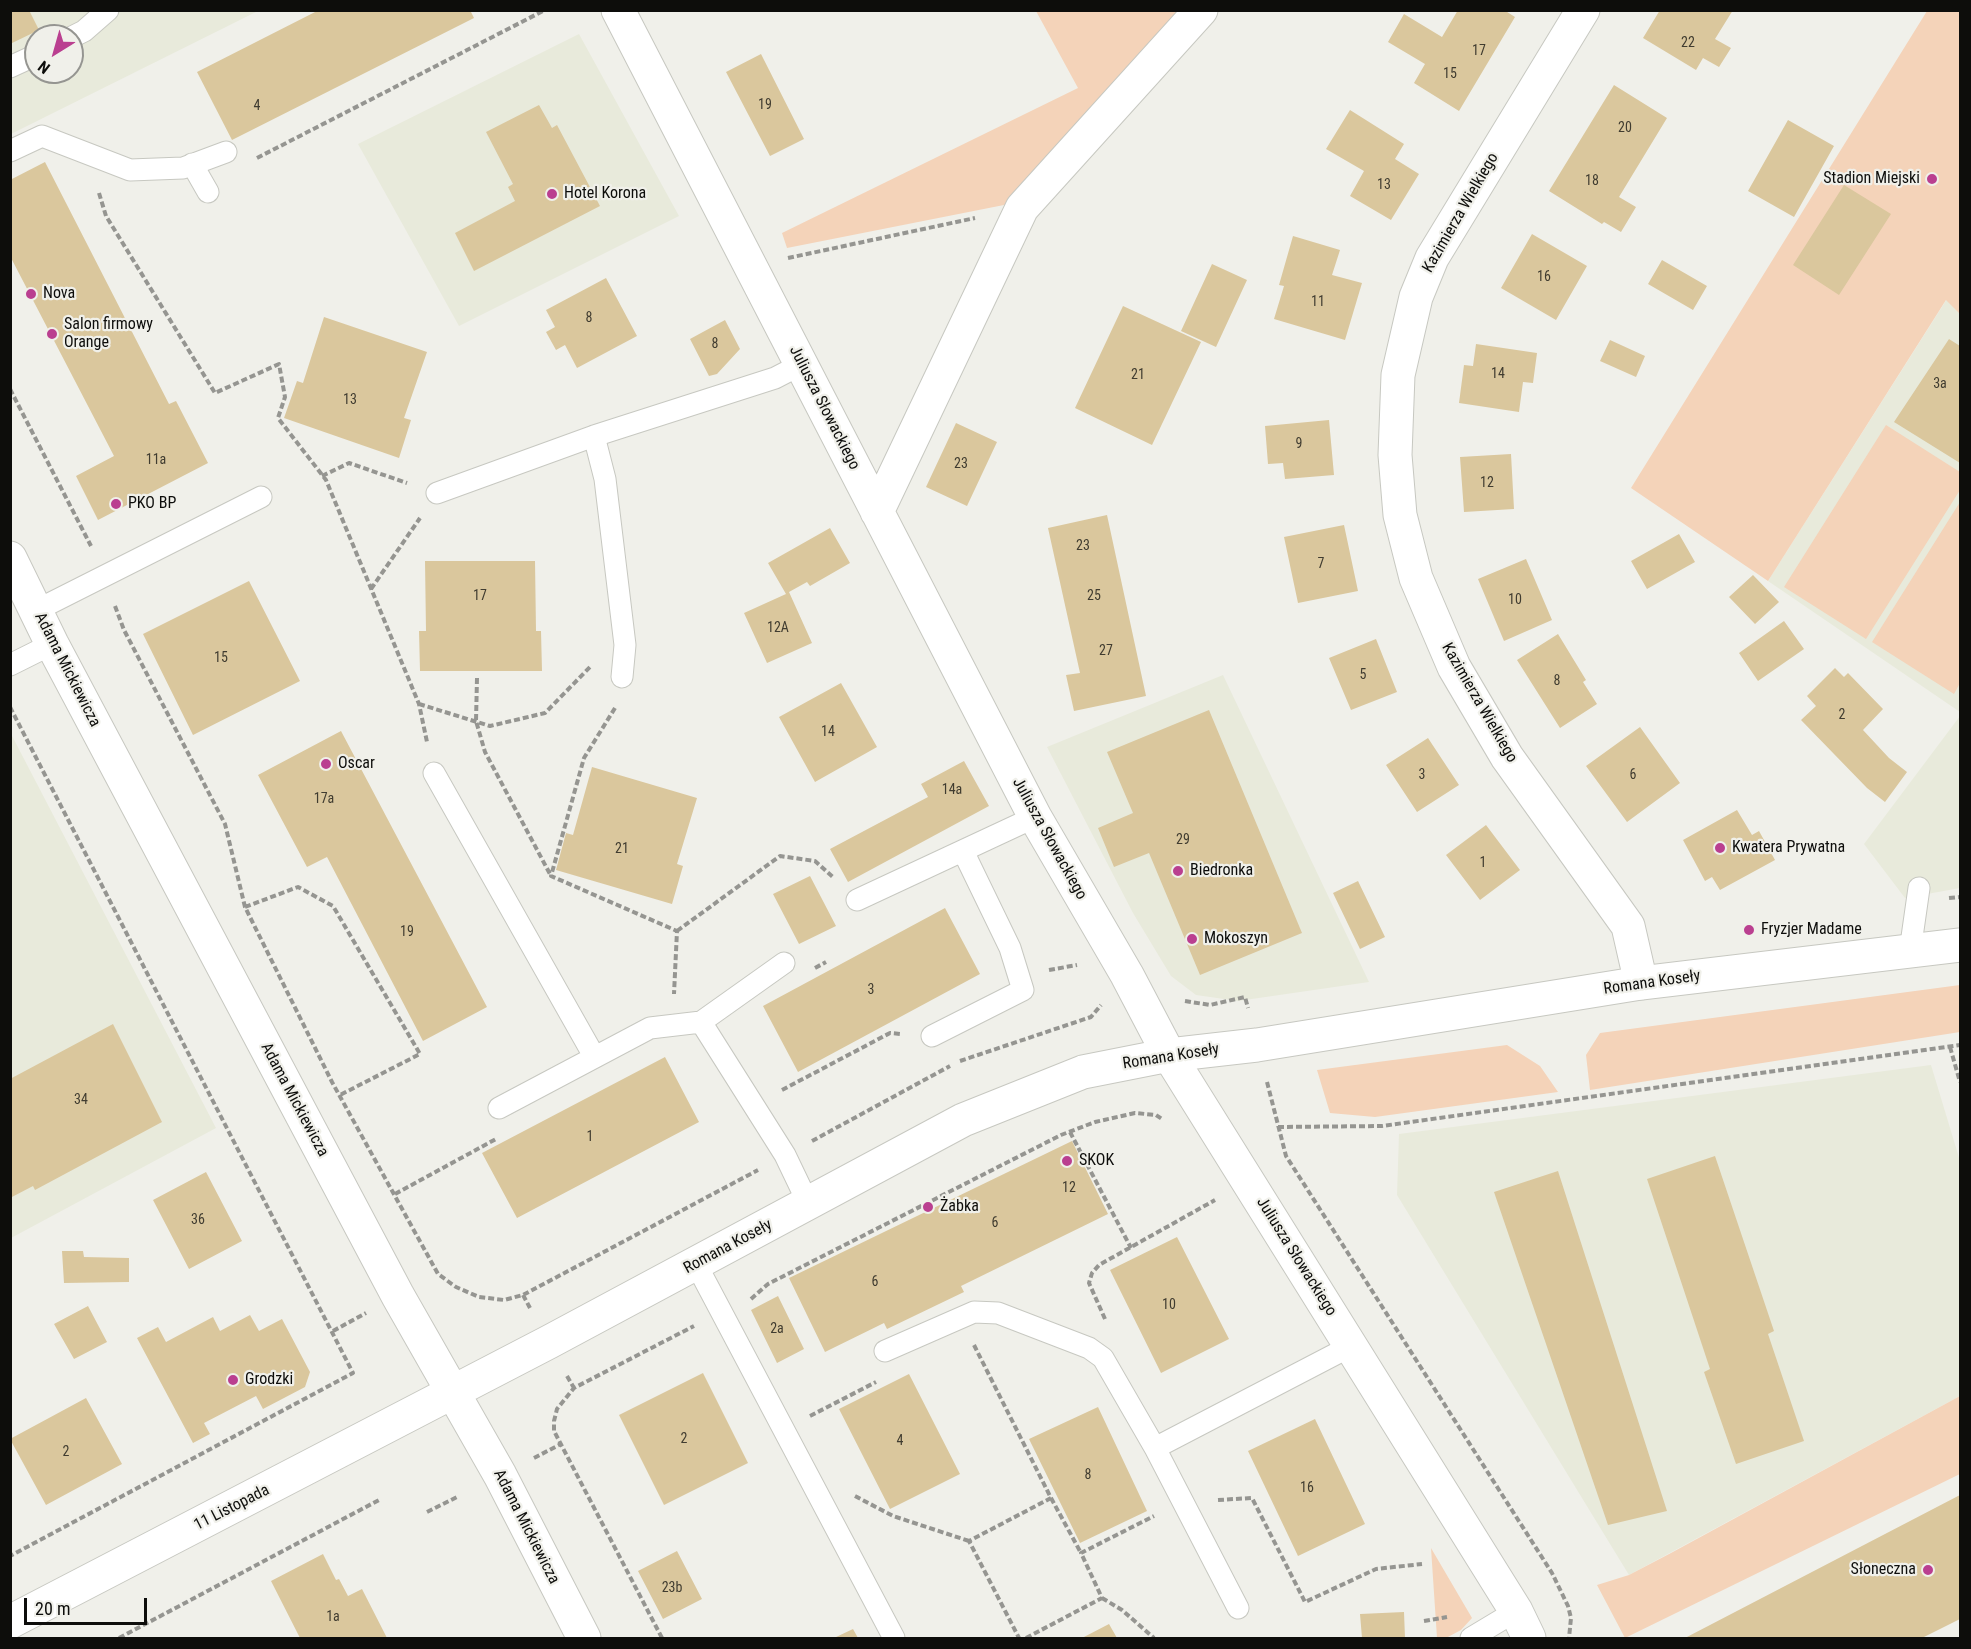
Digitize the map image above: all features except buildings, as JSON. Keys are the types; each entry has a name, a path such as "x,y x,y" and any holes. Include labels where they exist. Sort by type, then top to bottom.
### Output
{"street":[{"name":"Juliusza Słowackiego","path":"618,10 1035,817 1126,975 1168,1055 1523,1625"},
{"path":"877,513 1022,208 1201,10"},
{"name":"Kazimierza Wielkiego","path":"1584,10 1432,258 1416,297 1398,375 1395,454 1400,515 1416,578 1454,667 1507,757 1628,926 1641,983"},
{"name":"Adama Mickiewicza","path":"10,558 52,644 398,1296 500,1475 584,1638"},
{"name":"Romana Koseły","path":"453,1393 963,1120 1083,1072 1168,1055 1257,1045 1641,983 1960,945"},
{"name":"11 Listopada","path":"10,1623 453,1393"}],"lane":[{"path":"84,31 108,10"},
{"path":"10,67 24,61"},
{"path":"10,151 42,136 130,170 183,168 225,152"},
{"path":"192,164 208,192"},
{"path":"437,493 594,436 775,378 802,364"},
{"path":"594,436 605,479 625,645 622,677"},
{"path":"37,610 261,497"},
{"path":"10,665 52,644"},
{"path":"434,773 594,1056"},
{"path":"857,900 1035,817"},
{"path":"932,1036 1023,990 1010,948 963,851"},
{"path":"1910,951 1919,888"},
{"path":"499,1108 650,1028 701,1022 784,963"},
{"path":"701,1022 785,1155 808,1203"},
{"path":"696,1264 894,1638"},
{"path":"885,1351 974,1312 998,1313 1089,1348 1102,1358 1155,1448 1238,1608"},
{"path":"1155,1448 1351,1346"},
{"path":"1471,1638 1523,1625"}],"path":[{"path":"225,152 239,167 545,10"},
{"path":"86,152 106,216 215,393 279,364 285,397 278,418 322,476 419,704 434,773"},
{"path":"784,258 1022,208"},
{"path":"10,389 91,546 124,630 225,824 245,907 340,1095 438,1274 456,1287 479,1297 504,1300 523,1295 960,1060 1091,1017 1101,1005 1102,998"},
{"path":"322,476 349,463 437,493 371,590"},
{"path":"419,704 490,726 545,713 604,653 625,645"},
{"path":"551,876 584,758 614,711 622,677"},
{"path":"477,678 476,721 485,752 551,876 677,931"},
{"path":"10,707 353,1373 10,1556"},
{"path":"677,931 780,856 815,861 857,900"},
{"path":"245,907 298,887 333,906 420,1054 340,1095"},
{"path":"673,1024 677,931"},
{"path":"807,973 826,962"},
{"path":"1019,976 1089,963"},
{"path":"1179,998 1193,1004 1209,1005 1245,997"},
{"path":"773,1095 890,1033 932,1036"},
{"path":"1278,1127 1382,1126 1960,1045"},
{"path":"1950,1047 1960,1082"},
{"path":"1264,1073 1286,1156 1552,1573 1568,1606 1571,1618 1569,1638"},
{"path":"1070,1132 1131,1248"},
{"path":"394,1194 505,1134"},
{"path":"1108,1326 1089,1283 1092,1273 1099,1265 1218,1198"},
{"path":"523,1295 534,1314"},
{"path":"333,1331 367,1312"},
{"path":"662,1638 554,1431 554,1421 557,1409 574,1389 720,1313"},
{"path":"960,1318 1102,1598 1122,1610 1154,1638"},
{"path":"533,1458 561,1444"},
{"path":"427,1512 459,1496"},
{"path":"1019,1638 969,1541 1051,1498"},
{"path":"1081,1553 1182,1502 1252,1498 1305,1602 1376,1569 1422,1564"},
{"path":"119,1638 379,1500"},
{"path":"1026,1638 1102,1598"}],"shaded area":[{"path":"11,11 258,11 11,134"},
{"path":"1036,11 1180,11 1014,203 787,248 782,233 1078,88"},
{"path":"1927,11 1960,11 1960,314 1946,300 1768,581 1631,488"},
{"path":"579,34 679,216 459,326 358,144"},
{"path":"1947,299 1960,314 1960,712 1768,581"},
{"path":"1886,425 1960,472 1960,490 1866,639 1784,587"},
{"path":"1960,502 1960,683 1954,694 1872,642"},
{"path":"1223,675 1369,982 1238,1001 1196,995 1171,976 1133,913 1047,747"},
{"path":"1960,716 1960,888 1905,898 1864,844"},
{"path":"10,732 216,1128 11,1238 10,1238"},
{"path":"1960,985 1960,1032 1590,1090 1586,1055 1600,1033"},
{"path":"1507,1045 1540,1066 1558,1092 1375,1117 1330,1113 1317,1070"},
{"path":"1931,1065 1960,1161 1960,1396 1629,1575 1397,1195 1399,1134"},
{"path":"1960,1396 1960,1474 1625,1638 1597,1585 1629,1575"},
{"path":"1431,1548 1472,1618 1461,1630 1446,1638 1437,1638"}],"place":[{"name":"Stadion Miejski","path":"1932,179"},
{"name":"Hotel Korona","path":"552,194"},
{"name":"Nova","path":"31,294"},
{"name":"Salon firmowy Orange","path":"52,334"},
{"name":"PKO BP","path":"116,504"},
{"name":"Oscar","path":"326,764"},
{"name":"Kwatera Prywatna","path":"1720,848"},
{"name":"Biedronka","path":"1178,871"},
{"name":"Fryzjer Madame","path":"1749,930"},
{"name":"Mokoszyn","path":"1192,939"},
{"name":"SKOK","path":"1067,1161"},
{"name":"Żabka","path":"928,1207"},
{"name":"Grodzki","path":"233,1380"},
{"name":"Słoneczna","path":"1928,1570"}]}
